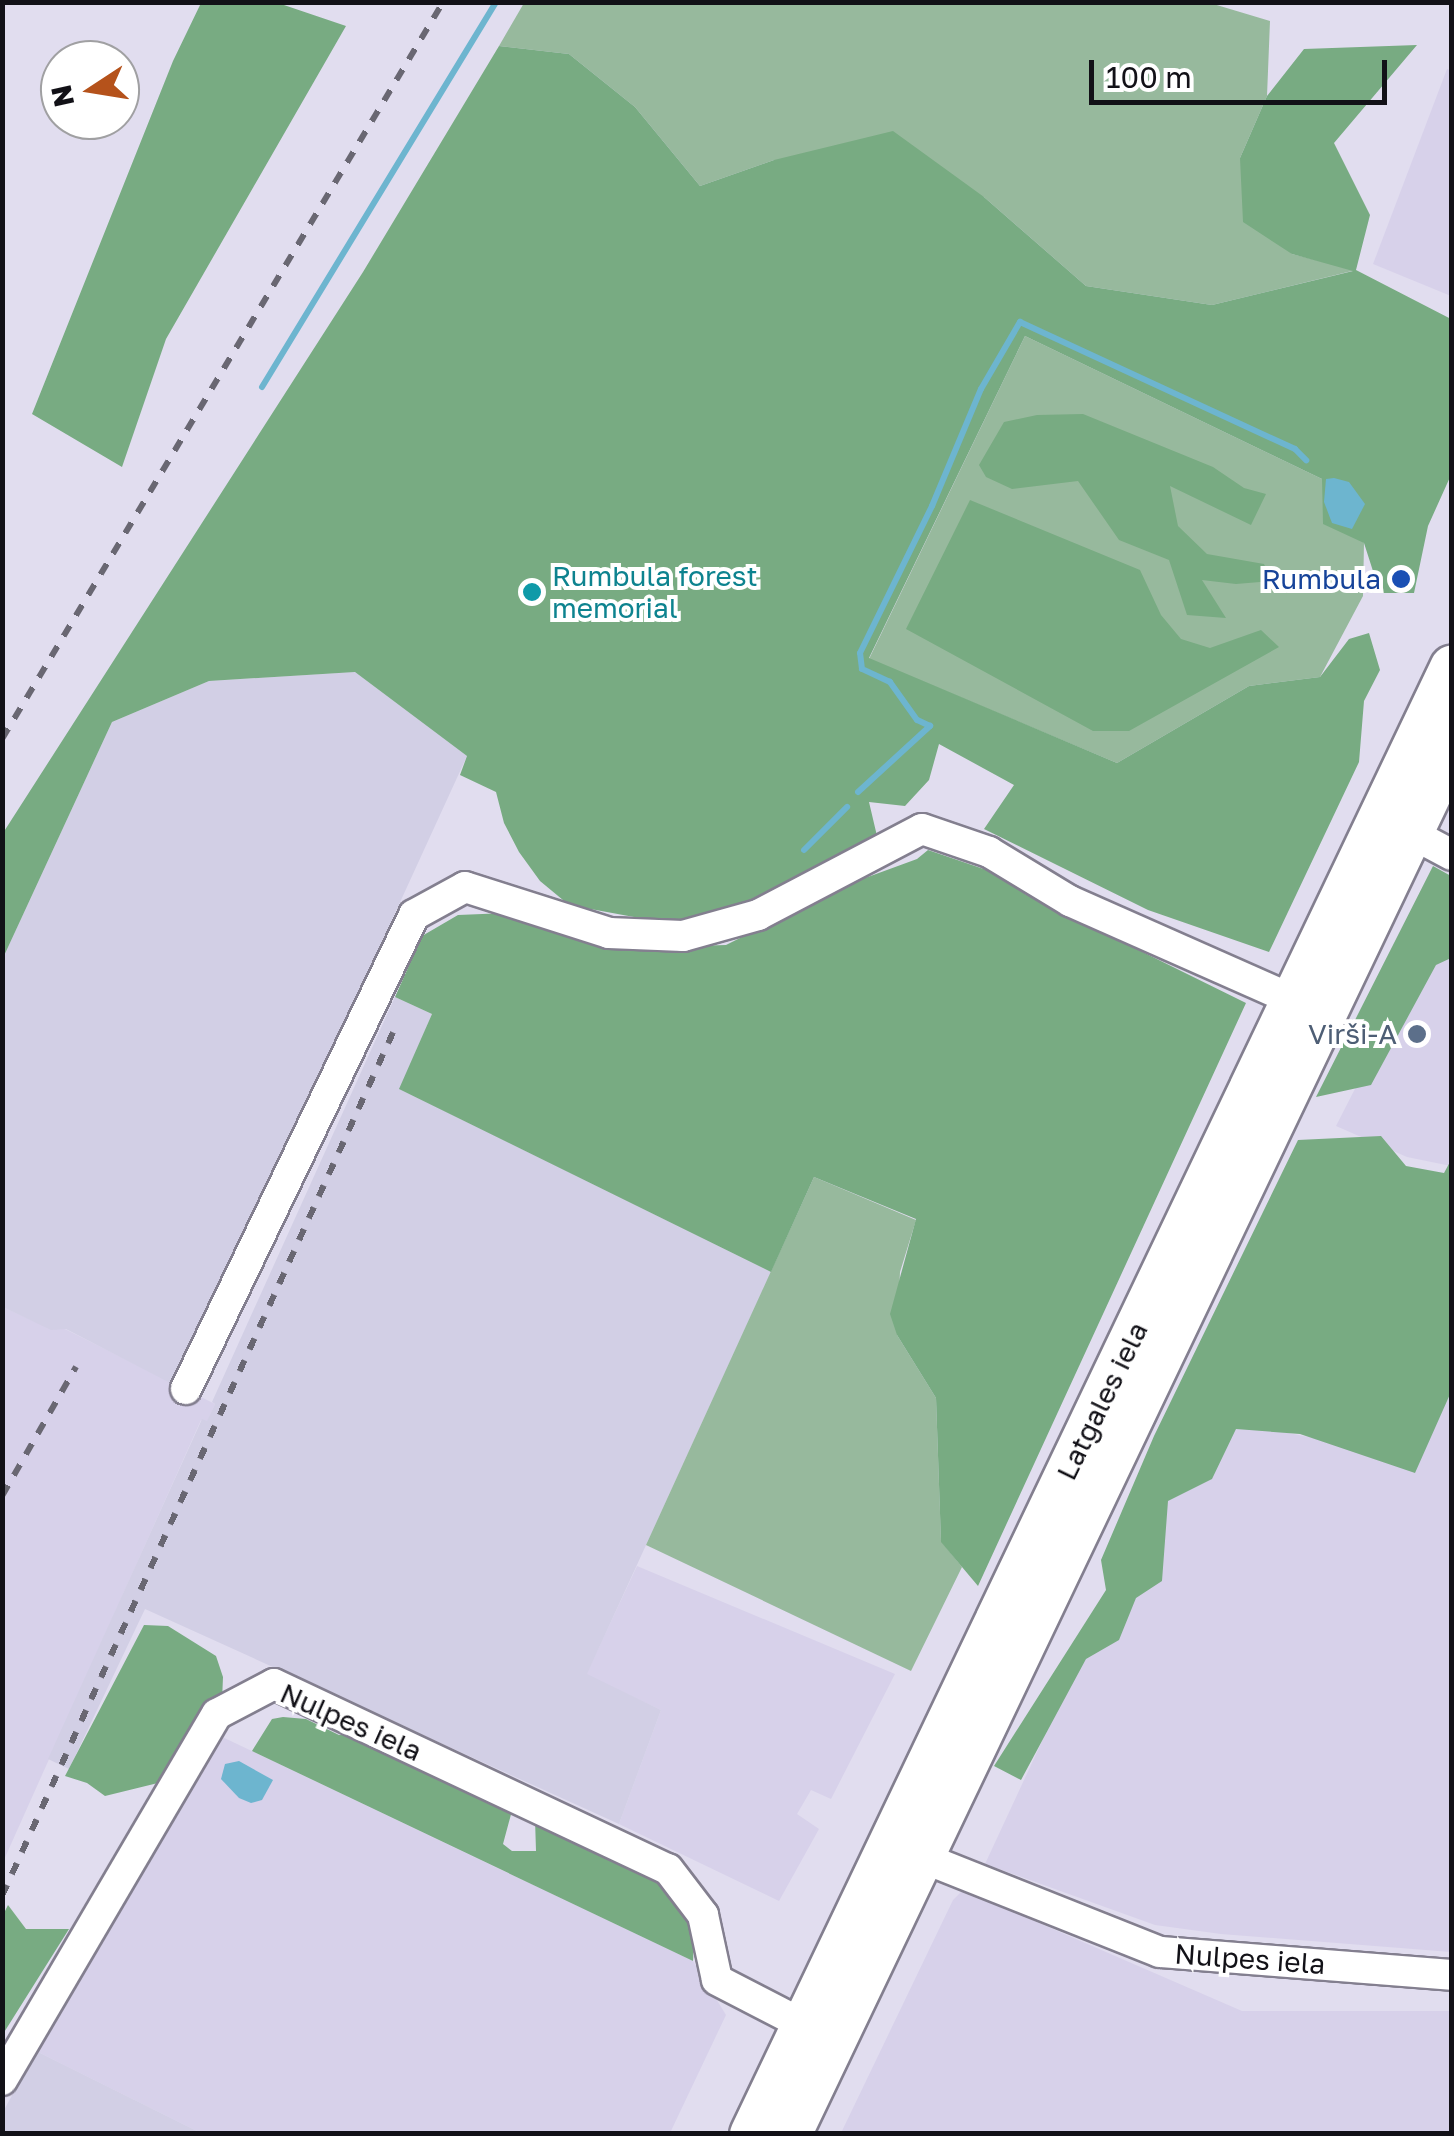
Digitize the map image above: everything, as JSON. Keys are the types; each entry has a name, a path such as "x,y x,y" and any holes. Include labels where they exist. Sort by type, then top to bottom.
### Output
{"highway":[{"name":"Latgales iela","path":"788,2134 905,1851 1308,1006 1452,668"},
{"name":"Latgales iela","path":"1308,1006 1409,832 1452,744"},
{"name":"Latgales iela","path":"752,2134 804,2025 905,1851"}],"street":[{"path":"186,1390 414,915 465,886 609,933 683,936 758,916 922,829 989,852 1070,901 1308,1006"},
{"path":"1409,832 1452,855"},
{"name":"Nulpes iela","path":"2,2080 217,1714 274,1684 668,1869 703,1915 717,1980 753,2002 804,2025"},
{"name":"Nulpes iela","path":"905,1851 1160,1952 1452,1975"}],"shaded area":[{"path":"1447,69 1452,71 1451,296 1373,264"},
{"path":"355,672 467,756 178,1387 66,1329 51,1330 3,1307 3,958 112,722 209,681"},
{"name":"Virši-A","path":"1451,937 1451,1166 1407,1157 1336,1126 1430,942"},
{"path":"395,997 432,1014 400,1089 771,1272 587,1674 661,1710 619,1824 145,1609 69,1769 48,1759 202,1419 207,1421 215,1404 212,1402"},
{"path":"3,1307 51,1329 65,1329 215,1404 207,1422 201,1420 3,1862"},
{"path":"1451,1391 1451,1952 1155,1925 985,1864 1194,1414 1368,1449"},
{"path":"637,1566 895,1674 831,1799 811,1790 797,1814 819,1829 779,1901 619,1824 661,1710 586,1675"},
{"path":"216,1734 693,1961 726,2015 670,2133 201,2133 36,2051"},
{"path":"963,1890 1242,2011 1451,2011 1451,2133 841,2133 953,1900"},
{"path":"36,2051 201,2133 3,2133 3,2112"}],"green space":[{"path":"201,3 278,3 346,26 166,339 122,467 32,414 173,61"},
{"path":"524,3 1210,3 1270,21 1267,96 1240,158 1292,254 1356,270 1212,305 1086,286 984,197 774,160 700,186 635,107 569,54 499,46"},
{"path":"1417,45 1334,143 1370,215 1356,270 1451,319 1451,475 1428,526 1414,593 1380,593 1364,543 1323,524 1322,479 1025,336 869,658 1117,763 1249,686 1320,677 1349,639 1369,633 1380,670 1364,701 1359,762 1269,952 1148,910 984,829 1014,785 939,744 929,780 905,806 869,802 877,836 722,914 661,922 569,905 540,881 519,852 504,823 496,792 460,775 467,756 355,672 209,681 112,722 3,958 3,833 363,272 499,46 569,54 635,107 700,186 774,160 893,131 984,197 1086,286 1212,305 1353,271 1292,254 1243,222 1240,158 1267,96 1304,49"},
{"path":"1025,336 1322,479 1364,543 1363,596 1320,677 1249,686 1117,763 869,659"},
{"path":"1083,414 1213,467 1244,488 1266,494 1251,525 1170,486 1178,526 1207,554 1264,564 1272,581 1236,584 1202,580 1226,618 1187,615 1169,560 1119,540 1078,481 1012,489 986,477 979,465 1004,422 1037,415"},
{"path":"970,500 1140,570 1161,615 1181,639 1210,648 1261,630 1279,647 1129,731 1093,731 906,629"},
{"path":"928,850 1013,879 1025,894 1246,1003 978,1586 941,1542 936,1398 897,1335 890,1314 916,1219 814,1177 771,1272 399,1089 432,1014 395,997 422,936 458,915 507,913 657,947 726,945 846,885 917,859"},
{"path":"1433,866 1451,876 1451,958 1436,965 1371,1085 1316,1097"},
{"path":"1381,1136 1406,1166 1444,1173 1451,1160 1451,1392 1415,1473 1300,1434 1236,1429 1212,1479 1168,1501 1162,1581 1136,1598 1119,1640 1086,1659 1021,1780 994,1766 1106,1590 1101,1560 1154,1436 1298,1140"},
{"path":"814,1177 916,1220 900,1272 897,1335 936,1398 941,1541 962,1567 911,1671 646,1545"},
{"path":"144,1625 168,1626 216,1656 223,1677 222,1701 162,1782 105,1796 87,1783 65,1776"},
{"path":"272,1719 306,1719 339,1735 365,1733 513,1807 503,1844 512,1851 536,1851 535,1819 668,1878 695,1918 693,1961 252,1751"},
{"path":"8,1905 26,1929 69,1929 3,2034 2,1917"}],"water":[{"path":"1326,479 1349,482 1365,504 1352,529 1332,523 1324,502"},
{"path":"239,1761 273,1780 262,1800 251,1803 239,1798 221,1779 225,1764"}],"waterway":[{"path":"262,387 496,2"},
{"path":"858,792 930,726 917,720 890,682 862,669 860,653 932,506 981,389 1020,322 1295,449 1306,460"},
{"path":"804,850 847,807"}],"railway":[{"path":"2,739 443,2"},
{"path":"2,1896 396,1026"},
{"path":"2,1496 76,1367"}],"place":[{"name":"Rumbula","path":"1401,579"},
{"name":"Rumbula forest memorial","path":"532,592"},
{"name":"Virši-A","path":"1417,1034"}]}
